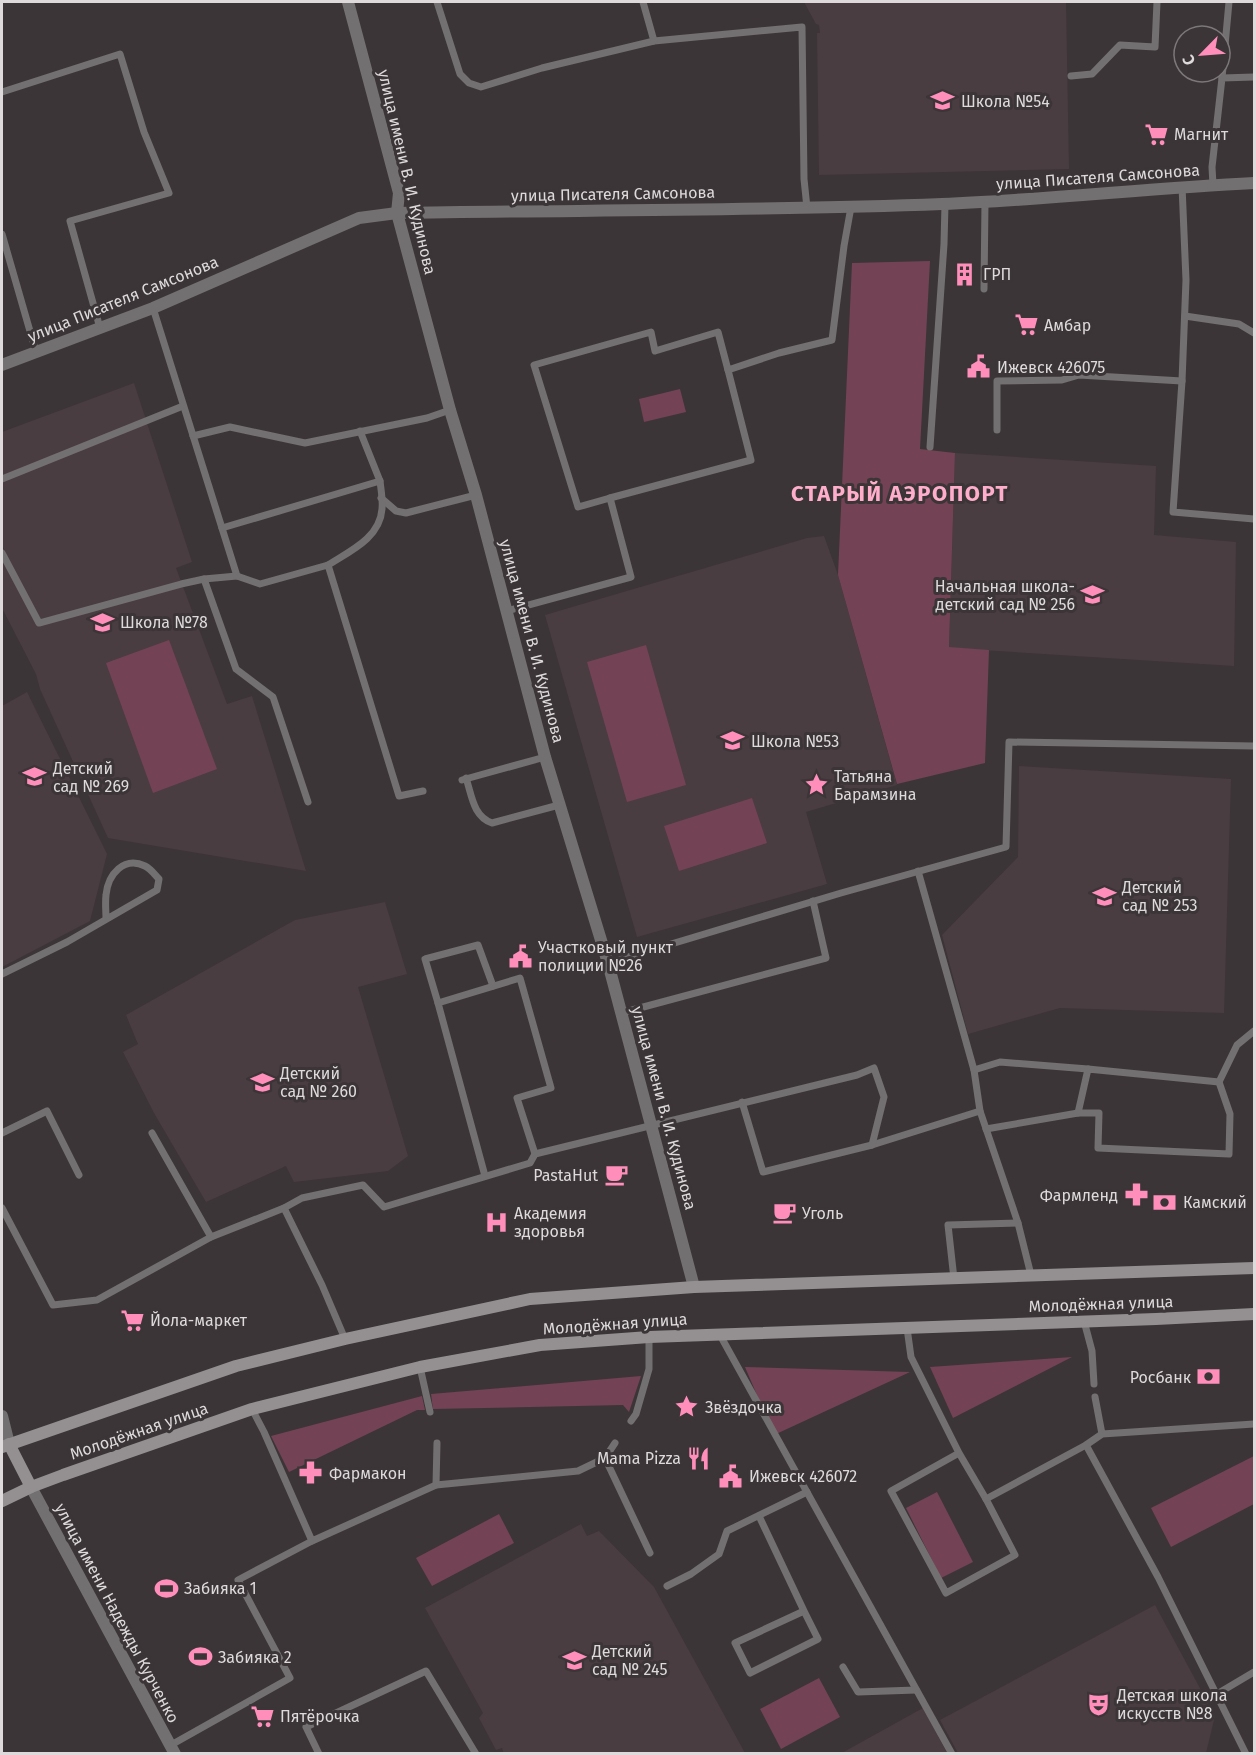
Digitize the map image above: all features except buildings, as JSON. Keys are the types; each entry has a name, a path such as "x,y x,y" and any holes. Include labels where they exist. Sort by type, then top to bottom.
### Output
{"main road":[{"name":"Молодёжная улица","path":"5,1445 236,1366 345,1339 530,1299 694,1287 1254,1268"},
{"name":"Молодёжная улица","path":"2,1501 31,1488 252,1409 420,1367 540,1345 649,1337 1254,1314"},
{"path":"5,1445 31,1488"}],"street":[{"name":"улица имени В. И. Кудинова","path":"348,2 399,192 397,213 450,410 476,495 545,758 608,963 694,1287"},
{"name":"улица Писателя Самсонова","path":"2,365 153,308 359,218 397,213 945,204 1182,186 1254,183"},
{"path":"2,1416 5,1445"},
{"name":"улица имени Надежды Курченко","path":"31,1488 173,1749"}],"lane":[{"path":"437,2 460,74 469,83 481,87 542,68 654,41 802,27 804,179 807,208"},
{"path":"643,2 654,41"},
{"path":"1071,75 1092,74 1120,45 1155,47 1157,2"},
{"path":"1227,24 1229,2"},
{"path":"2,92 120,54 144,132 169,193 70,221 100,327"},
{"path":"1232,78 1254,77"},
{"path":"1213,185 1212,167 1221,84"},
{"path":"1182,186 1186,280 1173,512 1254,519"},
{"path":"984,290 985,202"},
{"path":"930,447 945,204"},
{"path":"728,370 779,353 832,340 851,207"},
{"path":"2,234 36,352"},
{"path":"153,308 237,576"},
{"path":"1185,316 1239,324 1254,333"},
{"path":"651,332 655,351 718,332 752,460 610,498 578,507 534,365 651,332"},
{"path":"997,430 997,381 1062,380 1079,375 1182,381"},
{"path":"2,479 183,406"},
{"path":"193,436 230,427 305,443 427,418 450,410"},
{"path":"2,553 39,623 204,579 237,576 260,584 328,565 363,543 376,530 382,510 380,481 360,431"},
{"path":"222,528 380,481"},
{"path":"381,498 396,511 406,513 476,495"},
{"path":"507,611 631,577 610,498"},
{"path":"328,565 399,796 423,791"},
{"path":"204,579 236,669 273,697 308,802"},
{"path":"608,963 813,901 1006,847 1009,742 1254,746"},
{"path":"545,758 464,779 476,812 484,820 492,823 559,805"},
{"path":"2,974 67,942 157,890 159,879 150,869 134,862 117,869 110,879 106,893 106,919"},
{"path":"918,871 974,1070 980,1111 1018,1223 1031,1275"},
{"path":"621,1013 826,958 813,901"},
{"path":"485,1176 425,959 478,945 493,986"},
{"path":"438,1003 520,978 551,1088 517,1098 535,1154"},
{"path":"986,1130 1078,1113 1099,1113 1098,1148 1228,1154 1230,1114 1219,1082 1237,1044 1254,1031"},
{"path":"974,1070 1000,1062 1219,1082"},
{"path":"2,1208 52,1305 97,1300 211,1237 284,1208 302,1198 363,1185 384,1207 530,1163 535,1154 857,1075 874,1068 884,1097 872,1145"},
{"path":"1078,1113 1088,1070"},
{"path":"742,1102 763,1172 872,1145 980,1111"},
{"path":"2,1133 46,1111 79,1175"},
{"path":"152,1133 211,1237"},
{"path":"284,1208 322,1285 345,1339"},
{"path":"954,1279 948,1225 1018,1223"},
{"path":"1084,1321 1092,1351 1094,1384"},
{"path":"907,1328 910,1357 1015,1555 946,1593 891,1491 959,1453"},
{"path":"720,1335 952,1754"},
{"path":"630,1421 636,1414 649,1369 649,1337"},
{"path":"420,1367 430,1412"},
{"path":"1095,1397 1102,1434"},
{"path":"252,1409 312,1541"},
{"path":"986,1499 1102,1434 1254,1424"},
{"path":"436,1485 437,1443"},
{"path":"173,1749 290,1678 238,1580 312,1541 436,1485 578,1471 605,1458 615,1443"},
{"path":"1086,1445 1158,1577 1246,1754"},
{"path":"605,1458 650,1553"},
{"path":"667,1586 691,1574 719,1554 727,1531 807,1492"},
{"path":"759,1516 818,1639 750,1673 735,1643 804,1611"},
{"path":"843,1667 858,1692 916,1690"},
{"path":"319,1754 306,1727 426,1671 476,1754"},
{"path":"1217,1694 1254,1672"}],"shaded area":[{"name":"Школа №54","path":"804,2 1066,2 1069,169 819,175 817,33 820,33 819,25 816,24"},
{"path":"930,261 920,449 955,453 949,647 989,650 985,763 897,784 838,575 852,263"},
{"name":"Школа №78","path":"134,383 192,562 176,568 227,704 252,696 306,871 108,838 40,689 36,674 2,608 2,560 7,556 2,545 2,432"},
{"path":"680,389 686,412 644,422 639,399"},
{"name":"Начальная школа- детский сад № 256","path":"955,453 1156,466 1154,535 1236,542 1234,666 949,648"},
{"name":"Школа №53","path":"824,536 838,575 897,785 806,812 827,884 637,937 545,615 807,538"},
{"path":"169,640 217,769 153,793 106,663"},
{"path":"646,645 686,785 627,802 587,662"},
{"name":"Детский сад № 269","path":"27,692 107,854 90,921 2,967 2,706"},
{"name":"Детский сад № 253","path":"1019,766 1231,779 1224,1013 1060,1008 968,1034 942,935 1018,857"},
{"path":"752,798 767,843 679,871 664,826"},
{"name":"Детский сад № 260","path":"385,902 407,974 358,987 408,1156 388,1171 294,1182 286,1166 206,1202 154,1113 123,1052 138,1044 126,1015 295,920"},
{"path":"1072,1357 953,1418 930,1367"},
{"path":"745,1367 910,1372 774,1435"},
{"path":"641,1376 629,1412 623,1405 433,1409 431,1394"},
{"path":"422,1396 425,1410 417,1410 289,1472 271,1436"},
{"path":"1254,1456 1254,1504 1171,1547 1151,1508"},
{"path":"937,1492 973,1562 941,1578 906,1508"},
{"path":"499,1514 514,1543 432,1586 416,1558"},
{"name":"Детский сад № 245","path":"581,1524 587,1536 599,1531 654,1587 745,1753 504,1754 502,1748 496,1750 479,1718 483,1713 425,1608"},
{"path":"1155,1605 1215,1716 1206,1753 958,1753 940,1720"},
{"path":"819,1678 840,1717 781,1749 760,1709"},
{"path":"923,1708 947,1753 840,1754"}],"place":[{"name":"Школа №54","path":"943,101"},
{"name":"Магнит","path":"1156,134"},
{"name":"ГРП","path":"965,274"},
{"name":"Амбар","path":"1026,325"},
{"name":"Ижевск 426075","path":"979,367"},
{"name":"Начальная школа- детский сад № 256","path":"1093,595"},
{"name":"Школа №78","path":"102,622"},
{"name":"Школа №53","path":"733,741"},
{"name":"Детский сад № 269","path":"35,777"},
{"name":"Татьяна Барамзина","path":"816,785"},
{"name":"Детский сад № 253","path":"1104,896"},
{"name":"Участковый пункт полиции №26","path":"520,956"},
{"name":"Детский сад № 260","path":"262,1082"},
{"name":"PastaHut","path":"616,1175"},
{"name":"Фармленд","path":"1136,1195"},
{"name":"Камский","path":"1165,1202"},
{"name":"Уголь","path":"784,1213"},
{"name":"Академия здоровья","path":"496,1222"},
{"name":"Йола-маркет","path":"132,1320"},
{"name":"Росбанк","path":"1209,1377"},
{"name":"Звёздочка","path":"687,1407"},
{"name":"Mama Pizza","path":"699,1458"},
{"name":"Фармакон","path":"311,1473"},
{"name":"Ижевск 426072","path":"731,1476"},
{"name":"Забияка 1","path":"166,1588"},
{"name":"Забияка 2","path":"200,1657"},
{"name":"Детский сад № 245","path":"574,1660"},
{"name":"Детская школа искусств №8","path":"1099,1704"},
{"name":"Пятёрочка","path":"262,1716"}],"district":[{"name":"СТАРЫЙ АЭРОПОРТ","path":"900,493"}]}
